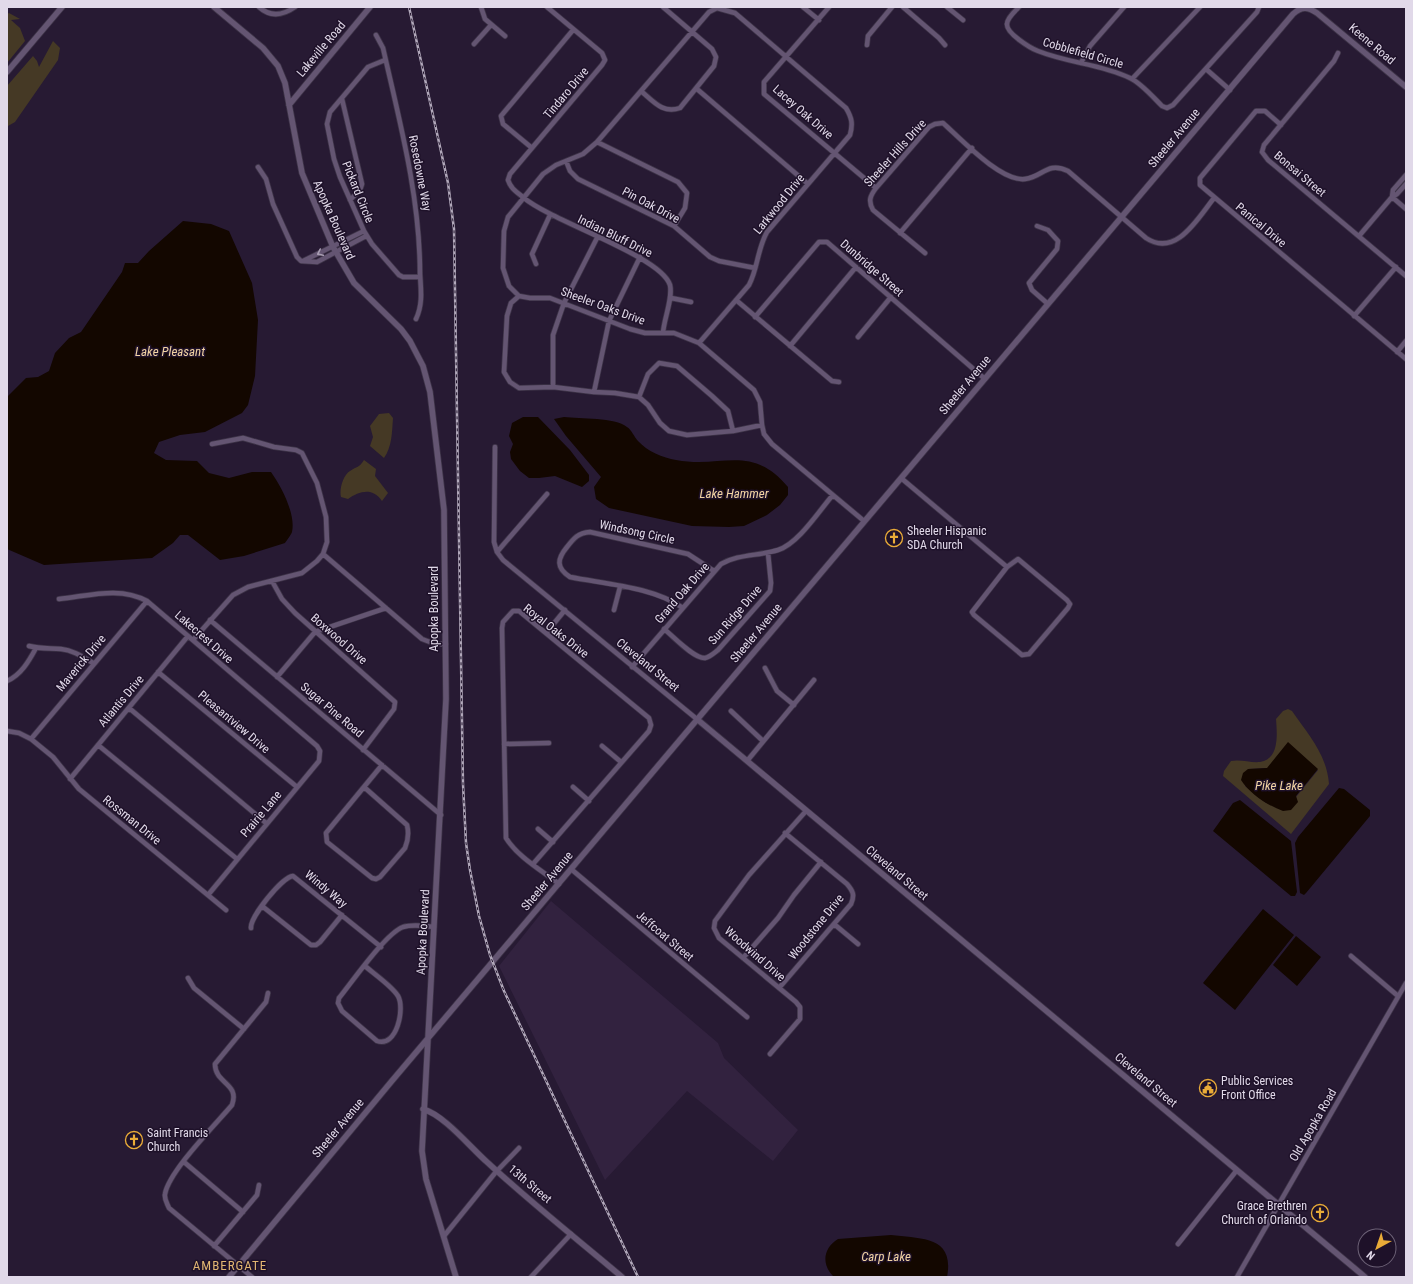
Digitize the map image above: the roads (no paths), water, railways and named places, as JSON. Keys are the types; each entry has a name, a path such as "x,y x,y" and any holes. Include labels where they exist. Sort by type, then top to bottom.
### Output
{"street":[{"path":"7,72 62,7"},
{"name":"Apopka Boulevard","path":"214,7 264,48 273,58 284,79 302,173 334,250 354,283 406,335 417,354 430,392 443,500 446,728 423,1109 422,1160 456,1277"},
{"path":"259,7 268,14 273,15 295,7"},
{"name":"Lakeville Road","path":"289,105 370,7"},
{"path":"481,7 485,19 505,36"},
{"name":"Tindaro Drive","path":"524,198 510,187 508,180 510,174 605,60 602,53 547,7"},
{"path":"641,91 662,109 672,111 680,108 697,90 714,66 716,57 712,49 663,7"},
{"path":"803,7 819,20"},
{"name":"Lacey Oak Drive","path":"829,7 764,82 764,94 876,188"},
{"path":"867,45 868,36 892,7"},
{"path":"903,7 945,45"},
{"path":"947,7 963,20"},
{"name":"Cobblefield Circle","path":"1019,7 1007,21 1006,25 1008,30 1025,44 1038,51 1132,79 1162,106 1168,108 1173,105 1259,7"},
{"path":"1081,63 1090,46 1124,7"},
{"path":"1132,79 1200,7"},
{"path":"762,425 733,431 687,435 669,431 660,423 648,405 639,397 615,393 553,387 519,388 510,382 504,372 507,316 511,303 519,296 509,286 503,268 504,231 508,217 543,174 566,161 583,154 597,142 691,31 709,12 717,8 724,8 735,13 786,56"},
{"name":"Keene Road","path":"1302,8 1310,8 1317,13 1406,87"},
{"name":"Sheeler Avenue","path":"229,1277 427,1039 698,720 1121,217 1293,14 1302,8"},
{"path":"474,44 491,25"},
{"path":"532,148 503,124 502,116 573,30"},
{"name":"Rosedowne Way","path":"376,34 380,40 386,60 416,204 420,236 420,277 422,304 416,319"},
{"name":"Bonsai Street","path":"1338,53 1334,61 1262,148 1264,156 1406,276"},
{"name":"Larkwood Drive","path":"699,343 749,285 760,245 767,232 850,135 852,119 846,108 786,56"},
{"name":"Pickard Circle","path":"386,60 368,68 330,112 327,124 334,159 366,236 399,275 403,277 420,277"},
{"path":"1206,68 1230,90"},
{"path":"697,90 808,184"},
{"path":"342,99 362,184 360,190 350,200"},
{"name":"Panical Drive","path":"1281,125 1265,112 1260,110 1253,114 1200,178 1200,185 1406,360"},
{"name":"Sheeler Hills Drive","path":"925,253 873,210 869,204 870,196 876,188 928,128 935,124 943,123 1002,173 1015,179 1027,179 1044,170 1058,167 1068,171 1121,217 1152,242 1158,244 1170,243 1185,234 1214,198"},
{"path":"597,142 678,182 687,193 687,203 674,226"},
{"path":"900,233 972,148"},
{"name":"Pin Oak Drive","path":"566,161 570,171 578,179 674,226 710,257 719,261 754,268"},
{"path":"258,167 266,179 273,204 297,257 301,262 366,236"},
{"path":"1392,197 1393,190 1406,175"},
{"path":"1359,236 1392,197 1397,194 1406,184"},
{"path":"1392,197 1406,209"},
{"name":"Indian Bluff Drive","path":"524,198 550,215 640,257 659,269 667,279 670,286 671,298 664,320 663,333"},
{"path":"536,264 532,254 550,215"},
{"path":"1037,226 1048,230 1058,241 1057,249 1029,283 1032,290 1048,304"},
{"path":"334,250 364,231"},
{"path":"553,387 553,335 564,303 597,238"},
{"name":"Dunbridge Street","path":"755,317 819,242 828,242 985,379"},
{"path":"594,392 608,320 640,257"},
{"path":"790,346 856,267"},
{"path":"1354,316 1396,267"},
{"name":"Sheeler Oaks Drive","path":"519,296 530,298 550,298 645,333 674,333 699,343 754,390 760,402 764,434 772,444 832,496 864,521"},
{"path":"858,337 891,297"},
{"path":"671,298 690,302"},
{"path":"736,300 832,382 839,382"},
{"path":"1397,352 1406,341"},
{"path":"639,397 648,374 659,363 677,366 728,411 733,431"},
{"path":"193,640 233,595 248,587 302,573 311,568 323,554 328,538 326,517 317,483 302,453 296,450 274,447 243,438 212,444"},
{"path":"495,448 494,542 497,552"},
{"path":"901,478 1007,568"},
{"path":"497,552 547,494"},
{"name":"Grand Oak Drive","path":"632,667 714,571 728,560 768,553 783,548 795,540 832,496"},
{"name":"Windsong Circle","path":"682,608 664,596 570,577 560,568 560,555 576,536 582,533 590,532 688,554 714,571"},
{"name":"Cleveland Street","path":"497,552 503,560 698,720 1365,1277"},
{"name":"Sun Ridge Drive","path":"664,629 695,656 703,658 711,656 770,591 771,583 768,553"},
{"path":"323,554 422,639 430,643 446,644"},
{"path":"1018,559 1022,561 1070,604 1034,648 1025,656 974,616 972,612 1007,568 1013,561 1018,559"},
{"name":"Boxwood Drive","path":"272,581 282,599 315,632 392,697 395,702 394,709 363,750"},
{"path":"614,610 620,587"},
{"name":"Lakecrest Drive","path":"59,599 116,592 136,595 147,601 316,746"},
{"name":"Maverick Drive","path":"31,739 147,601"},
{"path":"277,677 315,632 386,608"},
{"path":"546,633 565,610"},
{"name":"Royal Oaks Drive","path":"533,864 649,731 651,725 648,718 546,633 519,611 513,611 503,622 506,838 511,846 533,864 559,884"},
{"name":"Sugar Pine Road","path":"210,620 441,815"},
{"name":"Atlantis Drive","path":"70,779 188,636"},
{"path":"29,646 36,648 61,649 82,656 93,664"},
{"path":"7,681 14,678 21,671 36,648"},
{"path":"765,668 777,691 794,705"},
{"name":"Pleasantview Drive","path":"158,672 297,788"},
{"path":"747,761 814,680"},
{"path":"129,708 266,824"},
{"path":"731,711 764,741"},
{"name":"Rossman Drive","path":"7,731 19,732 31,739 53,756 79,789 226,910"},
{"path":"504,744 549,743"},
{"path":"98,745 237,859"},
{"name":"Prairie Lane","path":"208,895 319,761 320,751 316,746"},
{"path":"602,746 621,762"},
{"path":"364,787 407,825 408,830 405,848 380,877 376,879 372,878 327,842 326,833 382,765"},
{"path":"573,787 589,801"},
{"name":"Woodwind Drive","path":"770,1054 797,1023 801,1013 796,1002 718,938 714,928 715,921 749,875 806,811"},
{"path":"538,829 553,842"},
{"name":"Woodstone Drive","path":"779,988 851,904 853,892 847,884 785,833"},
{"path":"743,958 778,918 794,895 821,862"},
{"name":"Jeffcoat Street","path":"571,869 747,1017"},
{"name":"Windy Way","path":"251,928 251,922 262,906 285,879 293,876 381,947"},
{"path":"262,906 311,945 316,945 320,942 342,915"},
{"path":"834,924 858,944"},
{"path":"365,966 396,993 400,1002 398,1026 388,1040 384,1042 378,1041 338,1007 340,998 365,966 392,934 405,927 434,927"},
{"path":"1351,956 1398,996"},
{"path":"188,978 194,988 244,1029"},
{"name":"Old Apopka Road","path":"1237,1277 1406,983"},
{"path":"252,1277 214,1246 165,1202 166,1189 184,1162 232,1105 235,1095 233,1090 218,1076 215,1064 266,1002 268,993"},
{"name":"13th Street","path":"423,1109 433,1114 449,1127 622,1277"},
{"path":"444,1236 519,1148"},
{"path":"184,1162 243,1212"},
{"path":"1178,1244 1236,1170"},
{"path":"214,1246 257,1195 259,1185"},
{"path":"531,1277 571,1234"}],"water":[{"name":"Lake Pleasant","path":"183,221 211,224 229,231 252,283 258,320 255,376 248,405 242,413 205,432 180,435 159,442 154,453 166,460 197,461 209,473 229,478 252,472 271,472 287,500 292,517 292,532 285,543 244,556 220,560 188,535 180,535 173,543 152,558 44,565 7,549 7,397 26,378 38,377 49,371 55,353 69,338 81,332 122,272 125,263 138,263 149,251"},
{"path":"523,417 538,417 570,450 589,475 589,481 582,487 555,476 529,478 520,471 511,459 510,452 513,444 509,436 512,423"},
{"name":"Lake Hammer","path":"564,417 606,420 622,424 629,428 638,441 646,448 656,454 671,459 693,462 735,460 748,461 761,465 774,474 788,487 788,495 780,505 767,515 744,526 692,526 609,508 596,499 594,487 601,477 566,436 554,419"},
{"name":"Pike Lake","path":"1288,742 1318,769 1296,796 1298,802 1291,810 1283,811 1271,806 1259,798 1249,790 1241,780 1243,773 1248,769 1267,768"},
{"path":"1339,788 1344,789 1370,810 1370,816 1304,895 1300,893 1295,843 1298,837"},
{"path":"1240,800 1291,841 1297,892 1295,896 1291,896 1213,831 1233,803"},
{"path":"1263,909 1294,935 1235,1010 1203,983"},
{"path":"1296,936 1321,957 1297,986 1273,965"},
{"name":"Carp Lake","path":"891,1235 924,1239 940,1246 946,1253 948,1263 947,1277 834,1277 827,1267 827,1252 829,1247 838,1239"}],"railway":[{"path":"409,7 448,183 454,229 463,784 466,843 470,870 479,916 490,955 504,991 638,1277"}],"place":[{"name":"Sheeler Hispanic SDA Church","path":"894,538"},
{"name":"Public Services Front Office","path":"1208,1088"},
{"name":"Saint Francis Church","path":"134,1140"},
{"name":"Grace Brethren Church of Orlando","path":"1320,1213"}],"district":[{"name":"AMBERGATE","path":"230,1265"}]}
